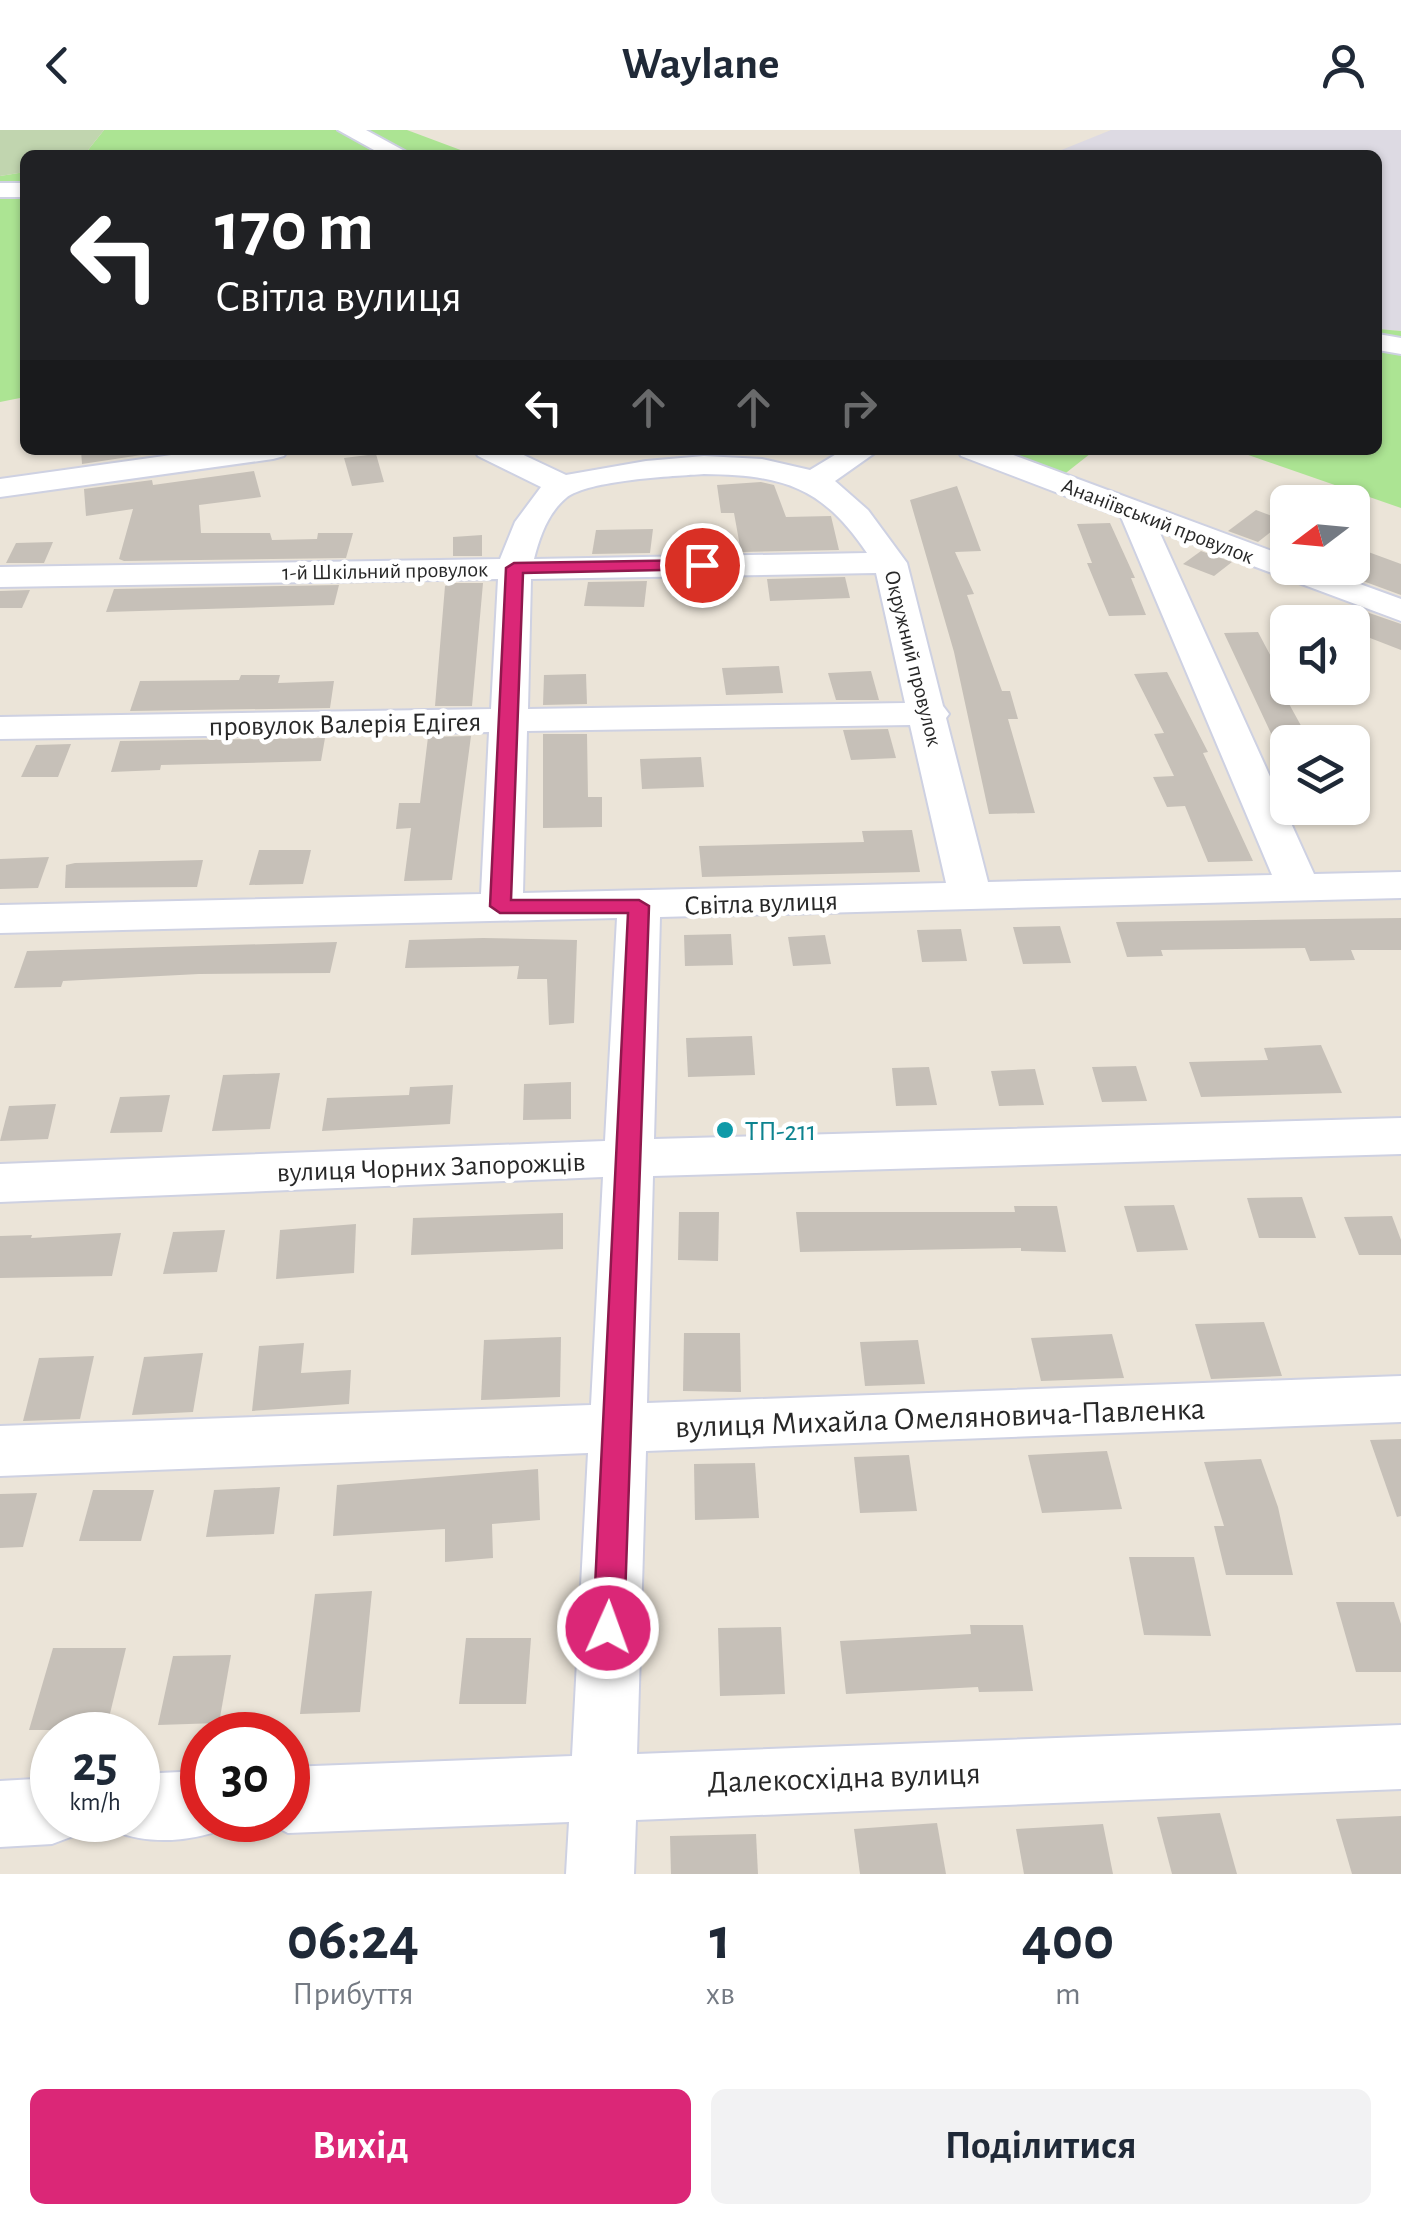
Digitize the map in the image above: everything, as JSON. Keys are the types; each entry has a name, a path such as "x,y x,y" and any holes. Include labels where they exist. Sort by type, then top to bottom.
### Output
{"street":[{"path":"349,130 391,150"},
{"path":"2,491 240,455"},
{"path":"500,455 563,486 537,513 520,540 514,568 500,906"},
{"path":"813,482 856,455"},
{"name":"Ананіївський провулок","path":"985,455 1401,611"},
{"name":"Окружний провулок","path":"563,486 631,470 692,464 754,468 813,482 860,519 890,562 930,714 970,894"},
{"path":"1135,512 1300,888"},
{"name":"1-й Шкільний провулок","path":"0,577 890,562"},
{"name":"провулок Валерія Едігея","path":"0,728 930,714"},
{"name":"Світла вулиця","path":"0,919 1401,885"},
{"path":"600,1874 639,906"},
{"name":"вулиця Чорних Запорожців","path":"0,1183 630,1158 1401,1136"},
{"name":"вулиця Михайла Омеляновича-Павленка","path":"0,1451 1401,1399"},
{"name":"Далекосхідна вулиця","path":"310,1799 1401,1757"},
{"path":"0,1814 30,1812"}],"shaded area":[{"path":"1111,130 1401,130 1401,331 1382,329 1382,150 1061,150"}],"green space":[{"path":"0,130 104,130 88,150 20,150 20,173 0,176"},
{"path":"104,130 407,130 461,150 88,150"},
{"path":"20,173 20,398 0,402 0,176"},
{"path":"1382,329 1401,331 1401,508 1370,497 1370,485 1335,485 1248,455 1382,455"},
{"path":"1004,455 1089,455 1062,476"}],"building":[{"path":"81,455 141,455 82,464"},
{"path":"376,455 384,482 352,486 344,458"},
{"path":"254,471 261,497 199,505 201,533 270,533 272,540 317,539 318,533 353,533 346,558 124,561 119,559 133,509 86,516 84,489 152,480 153,485"},
{"path":"717,485 774,485 786,517 831,516 839,550 741,552 734,513 721,513"},
{"path":"957,486 981,551 955,552 974,594 967,595 1002,691 1010,691 1018,719 1008,719 1035,813 989,814 954,652 910,500"},
{"path":"1256,510 1270,515 1270,533 1258,542 1228,531"},
{"path":"1110,523 1135,578 1131,578 1146,615 1109,616 1087,563 1092,563 1077,524"},
{"path":"653,529 650,553 592,554 596,530"},
{"path":"482,535 482,556 453,556 453,537"},
{"path":"53,542 44,563 6,563 16,543"},
{"path":"1201,551 1232,562 1214,576 1183,564"},
{"path":"1370,553 1401,564 1401,595 1370,584"},
{"path":"845,577 850,598 770,601 767,579"},
{"path":"647,581 644,607 584,606 588,582"},
{"path":"483,583 472,706 435,706 445,586"},
{"path":"339,585 334,605 106,612 114,589"},
{"path":"30,590 22,608 0,608 0,591"},
{"path":"1370,613 1401,624 1401,650 1370,638"},
{"path":"1258,632 1270,655 1270,705 1290,705 1301,725 1270,725 1270,731 1224,633"},
{"path":"779,666 783,693 726,695 722,668"},
{"path":"871,671 879,700 836,700 828,673"},
{"path":"1167,672 1208,752 1203,753 1253,861 1208,862 1185,806 1167,807 1153,777 1174,776 1154,734 1164,733 1134,674"},
{"path":"586,674 587,704 543,705 544,675"},
{"path":"241,675 280,675 278,683 334,681 330,708 130,711 140,681 239,680"},
{"path":"888,729 896,758 851,760 843,730"},
{"path":"543,734 587,734 588,797 602,797 602,827 543,828"},
{"path":"471,736 452,880 404,881 411,828 396,829 399,803 420,803 428,737"},
{"path":"325,738 321,761 161,765 160,770 111,772 120,741"},
{"path":"71,744 58,777 21,777 36,745"},
{"path":"701,757 704,787 642,789 640,759"},
{"path":"912,830 920,872 702,877 699,846 864,842 862,831"},
{"path":"259,850 311,850 303,884 249,885"},
{"path":"49,857 38,888 0,889 0,859"},
{"path":"203,860 197,887 65,888 66,865 75,863"},
{"path":"1401,918 1401,950 1351,950 1355,960 1310,961 1305,948 1161,950 1163,956 1127,957 1116,922"},
{"path":"1060,926 1071,963 1023,964 1013,927"},
{"path":"961,929 967,961 922,962 917,930"},
{"path":"731,934 733,965 685,966 684,935"},
{"path":"825,935 831,964 793,966 788,937"},
{"path":"409,940 577,940 574,1023 549,1025 547,979 517,979 519,966 405,968"},
{"path":"337,942 330,973 199,974 63,981 61,987 14,988 27,951"},
{"path":"752,1036 755,1075 688,1077 686,1038"},
{"path":"1321,1045 1342,1093 1201,1097 1189,1062 1268,1060 1264,1048"},
{"path":"1136,1066 1147,1101 1102,1102 1092,1067"},
{"path":"929,1067 937,1105 896,1106 892,1068"},
{"path":"1035,1069 1044,1105 999,1106 991,1071"},
{"path":"280,1073 270,1129 212,1131 223,1075"},
{"path":"571,1082 571,1119 523,1120 524,1084"},
{"path":"453,1085 450,1124 322,1131 327,1098 409,1095 410,1087"},
{"path":"170,1095 162,1132 110,1133 120,1097"},
{"path":"56,1104 48,1139 0,1141 9,1106"},
{"path":"1302,1197 1316,1238 1259,1238 1247,1198"},
{"path":"1174,1205 1188,1250 1137,1252 1124,1206"},
{"path":"1014,1206 1057,1206 1066,1252 1021,1248 800,1252 796,1212 1015,1212"},
{"path":"679,1212 719,1212 718,1261 678,1260"},
{"path":"563,1213 563,1249 411,1255 413,1218"},
{"path":"1392,1216 1401,1240 1401,1255 1359,1255 1344,1217"},
{"path":"356,1224 354,1273 276,1279 280,1230"},
{"path":"225,1230 217,1272 163,1274 173,1232"},
{"path":"121,1233 112,1276 0,1278 0,1236"},
{"path":"1264,1322 1282,1376 1211,1379 1195,1324"},
{"path":"684,1333 740,1333 741,1392 683,1391"},
{"path":"1112,1334 1124,1378 1041,1381 1031,1338"},
{"path":"561,1337 560,1397 481,1400 484,1340"},
{"path":"918,1340 925,1384 865,1386 860,1342"},
{"path":"304,1343 301,1373 351,1370 349,1404 252,1411 259,1346"},
{"path":"203,1353 193,1412 132,1415 144,1357"},
{"path":"94,1356 80,1419 23,1421 39,1358"},
{"path":"1401,1439 1401,1516 1397,1517 1370,1440"},
{"path":"1107,1451 1122,1509 1042,1513 1028,1455"},
{"path":"909,1455 917,1511 860,1513 854,1457"},
{"path":"1261,1459 1278,1507 1293,1575 1226,1575 1214,1526 1224,1526 1204,1462"},
{"path":"755,1463 759,1518 695,1520 694,1464"},
{"path":"538,1469 540,1520 492,1524 493,1558 445,1562 445,1529 333,1536 337,1485"},
{"path":"280,1487 274,1534 206,1537 214,1490"},
{"path":"93,1490 154,1490 141,1541 79,1541"},
{"path":"37,1493 23,1547 0,1548 0,1494"},
{"path":"1129,1557 1194,1557 1211,1636 1144,1635"},
{"path":"372,1591 360,1712 300,1712 315,1594"},
{"path":"1336,1602 1394,1602 1401,1624 1401,1672 1356,1672"},
{"path":"970,1625 1023,1625 1033,1691 979,1692 978,1687 846,1694 840,1641 971,1634"},
{"path":"781,1627 785,1694 720,1696 718,1628"},
{"path":"466,1638 531,1638 526,1704 459,1704"},
{"path":"53,1648 126,1648 110,1712 34,1712"},
{"path":"231,1655 221,1712 180,1712 180,1724 160,1725 173,1656"},
{"path":"1220,1813 1237,1874 1172,1874 1157,1817"},
{"path":"1401,1816 1401,1874 1352,1874 1336,1819"},
{"path":"937,1823 946,1874 860,1874 854,1829"},
{"path":"1103,1824 1113,1874 1024,1874 1016,1829"},
{"path":"756,1834 758,1874 671,1874 670,1836"}],"place":[{"name":"ТП-211","path":"725,1130"}],"route":[{"path":"608,1628 639,906 500,906 514,568 702,565"}]}
